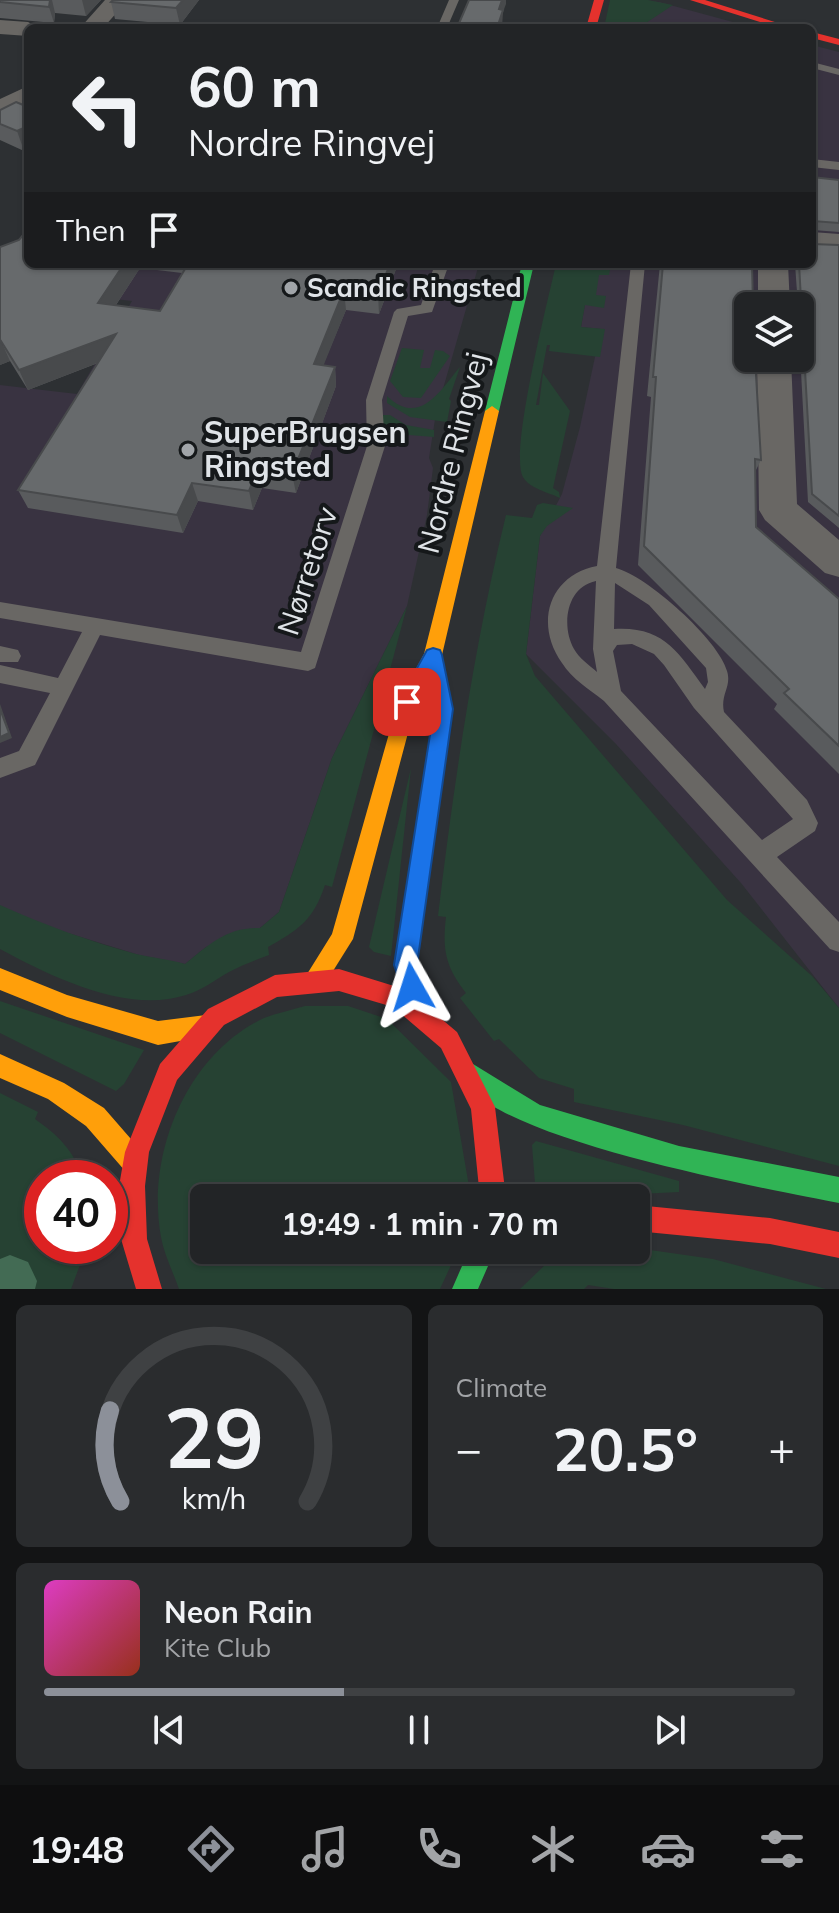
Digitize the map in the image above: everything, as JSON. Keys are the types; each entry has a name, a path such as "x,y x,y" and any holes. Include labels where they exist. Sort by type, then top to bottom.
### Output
{"street":[{"path":"95,24 117,0"},
{"path":"592,24 599,0"},
{"path":"695,0 776,24"},
{"path":"0,27 24,29"},
{"path":"816,36 839,42"},
{"path":"0,109 24,95"},
{"path":"816,241 839,243"},
{"name":"Nordre Ringvej","path":"315,979 342,939 407,702 433,655 527,268"},
{"path":"773,268 774,292"},
{"path":"774,372 778,510 839,562"},
{"name":"Nordre Ringvej","path":"418,1009 405,965 444,709 433,655"},
{"path":"0,979 67,1006 158,1033 206,1027"},
{"path":"149,1289 137,1252 132,1208 135,1163 155,1097 178,1059 206,1027 258,993 286,983 342,979 369,985 418,1009 454,1045 473,1076 491,1133 493,1184"},
{"path":"0,1066 56,1091 95,1117 135,1163"},
{"path":"473,1076 509,1102 536,1116 679,1158 839,1190"},
{"path":"650,1219 770,1231 839,1245"},
{"path":"122,1277 137,1252"},
{"path":"465,1289 476,1264"}],"lane":[{"path":"444,24 454,0"},
{"path":"816,66 839,72"},
{"path":"816,163 839,166"},
{"name":"Nørretorv","path":"0,610 308,662 376,446 374,400 391,340 402,312 427,309 441,268"},
{"path":"611,695 603,649 606,575 638,268"},
{"path":"714,716 710,698 719,688 720,676 715,664 636,584 606,575 586,577 568,586 558,601 556,621 564,650 582,671 611,695 839,940"},
{"path":"27,758 61,687 64,665 95,626"},
{"path":"603,649 612,637 629,634 646,636 663,649 689,687 799,807 807,823 761,854"},
{"path":"0,768 43,752 84,670 64,665"},
{"path":"0,674 61,687"}],"shaded area":[{"path":"638,0 659,2 740,24 635,24"},
{"path":"816,46 839,52 839,1008 741,883 616,744 526,654 540,536 562,494 601,329 581,327 591,268 816,268"},
{"path":"88,268 478,268 436,413 429,458 433,468 427,515 407,606 332,758 279,912 260,928 206,947 185,964 139,955 0,912 0,385 77,394 132,301 71,294"}],"green space":[{"path":"610,0 648,0 673,5 646,24 605,24"},
{"path":"555,268 610,268 609,275 599,275 596,295 606,296 604,308 585,305 581,327 605,329 600,357 549,351 550,345 547,345 536,405 539,405 543,373 570,411 553,488 559,492 560,498 535,487 523,477 521,439 531,375"},
{"path":"402,348 424,350 420,368 430,368 435,350 450,356 421,398 403,397 390,381"},
{"path":"460,367 449,399 447,422 410,417 387,403 387,396 399,405 420,407 437,394"},
{"path":"382,415 390,415 406,425 434,430 434,437 384,433"},
{"path":"543,503 573,508 547,526 540,536 526,654 535,676 727,900 812,976 839,1008 839,1166 683,1125 574,1102 574,1089 539,1078 499,1039 494,1041 460,998 466,993 447,958 446,917 438,916 466,714 506,515 532,518 537,505"},
{"path":"407,606 332,887 325,885 310,916 268,947 269,955 234,969 186,995 163,1000 139,1000 90,990 0,949 0,905 101,944 185,964 220,938 238,930 260,928 279,912 332,758"},
{"path":"411,768 391,956 374,952 369,947"},
{"path":"0,1001 144,1050 124,1084 116,1091 0,1033"},
{"path":"305,1006 348,1006 387,1019 451,1082 469,1184 190,1184 190,1264 452,1264 440,1289 179,1289 162,1243 158,1206 166,1141 193,1082 213,1056 237,1035 264,1018"},
{"path":"0,1093 38,1112 35,1119 64,1144 74,1160 24,1160 24,1264 80,1264 71,1289 0,1289"},
{"path":"536,1141 679,1181 679,1192 650,1193 650,1184 535,1184 532,1145"},
{"path":"650,1250 713,1259 826,1289 614,1289 588,1285 584,1289 520,1289 546,1264 650,1264"},
{"path":"10,1255 29,1264 37,1281 35,1289 0,1289 0,1259"}],"building":[{"path":"0,0 50,0 49,7"},
{"path":"183,0 176,8 111,2"},
{"path":"469,0 502,0 499,9 503,10 498,24 459,24"},
{"path":"16,102 24,105 24,128 17,131 0,124 0,110"},
{"path":"816,177 839,180 839,223 816,221"},
{"path":"24,234 24,268 121,268 98,303 160,311 186,268 388,268 378,294 344,290 314,364 335,367 292,474 258,469 249,491 192,483 177,515 18,490 116,334 19,370 0,342 0,247 19,240"},
{"path":"816,244 839,245 839,516 812,494 805,372 814,372 814,292 801,292 799,268 816,268"},
{"path":"663,268 752,268 753,292 734,292 734,372 756,372 761,460 755,459 756,527 839,599 839,746 784,693 789,689 644,546 656,377 653,377"},
{"path":"0,709 9,733 0,737"}],"traffic: fast":[{"path":"492,411 527,268"},
{"path":"418,1009 405,965 444,709 433,655"},
{"path":"473,1076 509,1102 536,1116 679,1158 839,1190"},
{"path":"465,1289 476,1264"}],"traffic: slow":[{"path":"315,979 342,939 407,702 433,655 492,411"},
{"path":"0,979 67,1006 158,1033 206,1027"},
{"path":"0,1066 56,1091 95,1117 135,1163"}],"traffic: jam":[{"path":"592,24 599,0"},
{"path":"695,0 776,24"},
{"path":"816,36 839,42"},
{"path":"149,1289 134,1239 132,1186 137,1152 168,1072 216,1017 275,986 339,980 399,998 449,1040 483,1107 491,1184"},
{"path":"650,1219 770,1231 839,1245"}],"place":[{"name":"Scandic Ringsted","path":"291,288"},
{"name":"SuperBrugsen Ringsted","path":"188,450"}],"route":[{"path":"407,702 433,655 444,709 405,965 412,987"}]}
